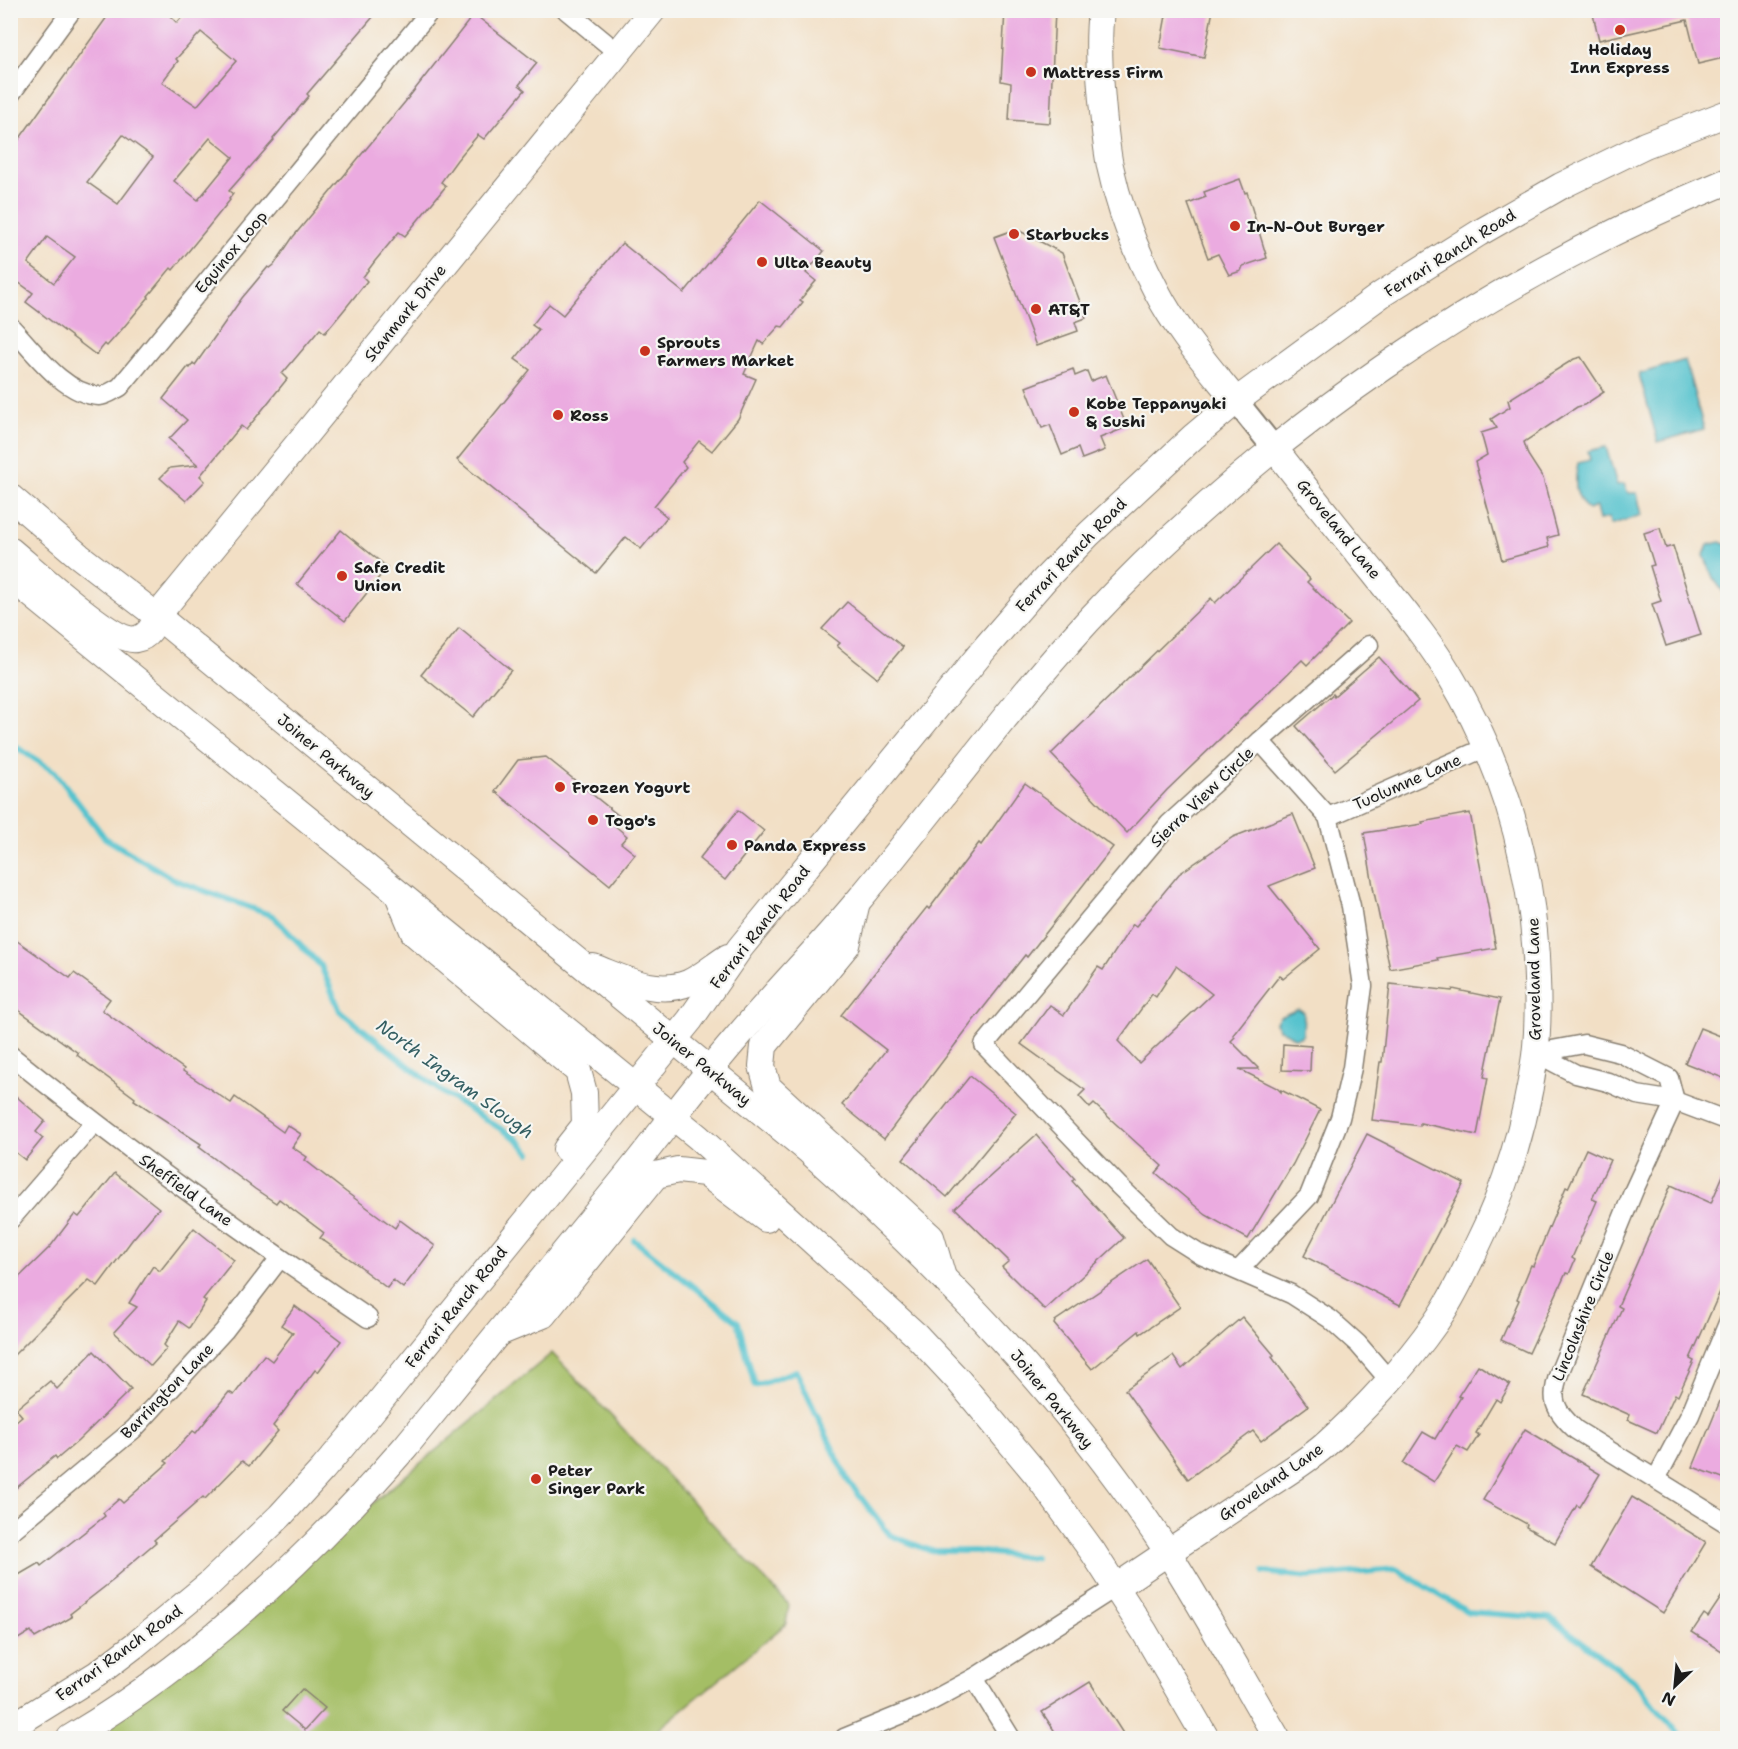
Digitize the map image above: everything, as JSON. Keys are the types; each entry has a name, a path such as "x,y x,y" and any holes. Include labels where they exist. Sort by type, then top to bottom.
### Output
{"main road":[{"name":"Stanmark Drive","path":"10,550 77,606 109,629 125,638 135,639 146,635 154,626 158,616 653,10"},
{"name":"Groveland Lane","path":"1101,10 1099,66 1104,122 1111,167 1127,220 1156,291 1184,334 1236,402"},
{"name":"Ferrari Ranch Road","path":"10,1728 97,1674 209,1584 259,1537 323,1469 690,1020 740,948 963,674 1045,579 1136,489 1236,402 1382,294 1479,233 1561,186 1645,145 1728,114"},
{"path":"70,1738 159,1679 239,1615 292,1568 375,1482 736,1039 857,903 1032,685 1088,621 1176,535 1274,448 1417,345 1512,285 1599,239 1676,202 1728,181"},
{"name":"Groveland Lane","path":"1116,1587 1307,1459 1332,1438 1389,1380 1437,1320 1467,1268 1490,1219 1512,1159 1536,1053 1538,996 1536,944 1530,894 1521,846 1506,795 1487,747 1450,675 1419,629 1274,448"},
{"name":"Joiner Parkway","path":"10,497 79,556 158,616 843,1181 942,1276 1050,1394 1168,1552 1277,1738"},
{"path":"10,577 698,1137 903,1323 958,1380 1037,1475 1116,1587 1206,1738"},
{"path":"398,894 414,933 578,1071 584,1093 585,1125 428,1318 423,1348"},
{"path":"857,903 847,945 764,1046 762,1066 768,1087 931,1237 942,1276"},
{"path":"576,961 645,986 667,988 689,983 740,948"},
{"path":"498,1333 543,1315 656,1175 678,1170 705,1173 903,1323"}],"street":[{"path":"10,95 72,10"},
{"name":"Equinox Loop","path":"10,326 65,383 81,392 101,396 120,387 431,10"},
{"path":"566,10 617,52"},
{"name":"Groveland Lane","path":"1236,402 1274,448"},
{"path":"1260,741 1369,645"},
{"name":"Sierra View Circle","path":"1260,741 1328,817 1351,906 1363,986 1352,1068 1340,1118 1309,1196 1239,1270 1201,1255 1171,1236 1118,1185 984,1045 1169,824 1260,741"},
{"name":"Tuolumne Lane","path":"1328,817 1487,747"},
{"path":"1536,1053 1584,1044 1620,1053 1669,1078 1676,1101"},
{"path":"1536,1053 1576,1074 1608,1082 1637,1095 1676,1101 1728,1121"},
{"name":"Sheffield Lane","path":"10,1054 94,1123 280,1258 368,1318"},
{"name":"Lincolnshire Circle","path":"1676,1101 1634,1190 1554,1386 1554,1401 1561,1416 1576,1430 1728,1524"},
{"path":"10,1220 94,1123"},
{"name":"Barrington Lane","path":"10,1532 134,1429 224,1331 280,1258"},
{"path":"1239,1270 1291,1294 1330,1319 1358,1344 1389,1380"},
{"path":"1656,1479 1690,1415 1728,1323"},
{"name":"Groveland Lane","path":"844,1738 922,1706 974,1678 1116,1587"},
{"path":"974,1678 1011,1738"}],"green space":[{"name":"Peter Singer Park","path":"552,1353 789,1605 786,1624 648,1738 368,1738 352,1730 342,1738 92,1738"}],"water":[{"path":"1685,360 1704,429 1658,442 1639,374"},
{"path":"1606,447 1617,485 1624,484 1628,493 1637,493 1642,515 1610,525 1609,518 1599,520 1596,507 1588,510 1583,505 1576,483 1578,463 1590,460 1588,451"},
{"path":"1721,542 1727,545 1727,597 1713,578 1704,555 1708,545"},
{"path":"1298,1009 1304,1012 1303,1034 1294,1038 1279,1030 1276,1022 1279,1017"}],"building":[{"path":"112,10 164,10 177,23 188,10 379,10 307,94 309,96 274,140 229,191 233,194 230,200 205,231 173,270 171,268 123,328 96,355 26,302 33,293 15,280 10,286 10,152","holes":["201,32 236,61 197,106 162,82 178,61 176,59","123,135 153,157 118,204 87,182","210,138 233,157 198,200 174,181","47,237 75,257 54,283 28,263"]},
{"path":"1005,10 1055,10 1050,123 1009,120 1011,83 1001,81"},
{"path":"1167,10 1213,10 1204,57 1160,48"},
{"path":"1592,10 1728,10 1728,57 1698,64 1687,20 1599,40"},
{"path":"474,14 537,63 519,85 525,90 484,139 478,135 457,160 441,182 446,186 405,236 399,232 375,261 363,277 367,281 325,333 320,329 282,374 287,379 246,430 241,426 200,476 205,481 186,501 160,478 170,468 198,465 169,439 187,420 163,399 188,367 190,368 193,363 195,365 242,298 268,267 274,265 293,237 405,102"},
{"name":"In-N-Out Burger","path":"1240,179 1245,193 1247,192 1267,258 1243,266 1241,271 1229,275 1218,254 1208,258 1188,204 1206,197 1204,192"},
{"path":"760,200 824,251 806,273 816,281 800,300 803,302 783,327 779,326 763,344 759,341 744,374 756,379 738,419 712,451 699,441 682,462 686,467 654,506 667,517 641,549 626,537 596,573 457,460 530,370 515,359 539,330 532,325 549,304 563,315 622,243 684,293"},
{"path":"1016,229 1062,253 1086,318 1075,322 1078,331 1036,346 994,237"},
{"path":"1581,357 1604,392 1524,442 1528,455 1543,478 1558,535 1547,538 1549,547 1502,560 1475,462 1487,455 1481,433 1497,428 1491,419 1510,407 1508,400 1574,359"},
{"path":"1073,369 1075,376 1087,371 1091,381 1106,375 1127,427 1100,438 1105,450 1082,459 1078,448 1062,455 1050,425 1042,428 1026,387"},
{"path":"1660,528 1666,548 1673,546 1701,635 1666,646 1652,604 1661,601 1650,566 1654,565 1644,533"},
{"name":"Safe Credit Union","path":"341,530 387,567 345,621 297,584"},
{"path":"1276,544 1310,579 1307,582 1349,623 1307,665 1302,660 1167,790 1127,833 1051,754 1211,598 1215,603"},
{"path":"847,602 903,647 877,678 837,646 840,643 822,629"},
{"path":"459,628 511,670 473,717 421,675"},
{"path":"1379,657 1418,701 1335,770 1296,726"},
{"path":"546,757 619,816 613,824 627,836 621,843 635,854 610,885 495,791 518,760"},
{"path":"1025,783 1113,847 1027,957 1025,955 973,1021 884,1139 842,1105 886,1050 841,1015 927,907 929,909 979,843 981,845"},
{"name":"Panda Express","path":"738,810 764,831 725,880 699,859"},
{"path":"1470,813 1496,948 1390,969 1364,833 1423,824 1422,822"},
{"path":"1293,814 1315,868 1269,886 1320,949 1283,979 1280,975 1233,1035 1235,1037 1231,1041 1259,1069 1239,1069 1320,1110 1293,1164 1248,1239 1206,1215 1156,1173 1162,1166 1094,1104 1090,1108 1079,1096 1085,1090 1021,1044 1050,1005 1064,1015 1098,967 1103,970 1133,924 1136,926 1179,874 1233,837","holes":["1176,966 1212,994 1139,1063 1118,1041 1152,994 1156,997"]},
{"path":"10,936 70,978 74,973 110,999 102,1010 184,1069 183,1071 231,1103 235,1097 283,1132 287,1125 301,1134 292,1147 307,1157 305,1160 395,1228 400,1220 435,1246 403,1288 393,1280 387,1288 320,1238 324,1233 279,1199 276,1203 255,1189 199,1147 201,1144 134,1100 135,1098 77,1055 78,1053 10,1004"},
{"path":"1390,984 1452,991 1453,989 1500,999 1484,1077 1488,1078 1477,1135 1420,1123 1420,1126 1372,1120 1380,1062 1382,1062"},
{"path":"1700,1028 1728,1039 1728,1080 1685,1063"},
{"path":"1283,1044 1311,1046 1310,1071 1282,1070"},
{"path":"970,1076 1016,1113 947,1197 903,1159"},
{"path":"10,1091 45,1121 36,1132 43,1138 25,1160 10,1148"},
{"path":"1367,1134 1464,1183 1400,1305 1304,1256"},
{"path":"1036,1135 1075,1179 1072,1181 1124,1238 1045,1310 1002,1267 1009,1261 955,1208"},
{"path":"1586,1149 1610,1160 1592,1199 1597,1201 1572,1258 1575,1260 1569,1274 1566,1273 1529,1353 1501,1340 1519,1300 1517,1299 1531,1265 1533,1266 1566,1187 1568,1188"},
{"path":"1728,1164 1728,1274 1690,1359 1694,1361 1678,1396 1675,1394 1657,1433 1628,1420 1630,1415 1583,1394 1622,1308 1618,1306 1671,1185 1711,1203"},
{"path":"115,1173 159,1208 98,1286 89,1280 10,1359 10,1286 50,1247 75,1214 79,1217"},
{"path":"194,1228 234,1260 203,1299 206,1301 189,1328 179,1321 164,1345 167,1348 151,1366 114,1332 137,1307 129,1303 153,1266 160,1271"},
{"path":"1147,1259 1180,1307 1140,1334 1139,1331 1092,1369 1054,1324 1055,1321"},
{"path":"295,1306 341,1341 318,1372 315,1370 273,1426 278,1431 249,1466 242,1461 205,1499 203,1497 154,1540 156,1542 116,1578 70,1614 72,1617 35,1638 31,1631 10,1644 10,1580 39,1563 41,1566 105,1516 103,1513 119,1499 123,1503 168,1463 165,1461 193,1431 196,1433 229,1392 234,1395 264,1355 272,1361 293,1333 281,1325"},
{"path":"1242,1317 1274,1355 1272,1357 1308,1406 1261,1441 1253,1431 1188,1479 1125,1390 1173,1356 1182,1369"},
{"path":"94,1351 131,1389 78,1441 57,1459 55,1456 10,1493 10,1426 22,1416 16,1409 50,1381 57,1389"},
{"path":"1478,1365 1510,1385 1500,1402 1496,1399 1476,1433 1479,1435 1468,1452 1457,1446 1434,1482 1403,1463 1423,1432 1435,1439"},
{"path":"1728,1384 1728,1480 1693,1467"},
{"path":"1525,1429 1600,1474 1580,1507 1577,1505 1555,1543 1526,1527 1527,1524 1483,1500"},
{"path":"1632,1497 1706,1542 1663,1613 1591,1567"},
{"path":"1728,1587 1728,1655 1692,1632 1704,1614 1708,1617"},
{"path":"1090,1682 1126,1738 1059,1738 1042,1712"},
{"path":"302,1689 325,1708 305,1730 282,1711"}],"waterway":[{"name":"North Ingram Slough","path":"10,743 55,772 105,838 175,880 273,916 321,966 340,1011 439,1090 517,1139 530,1153"},
{"name":"North Ingram Slough","path":"634,1240 738,1322 755,1386 796,1371 848,1481 890,1535 931,1551 975,1551 1035,1558"},
{"name":"North Ingram Slough","path":"1264,1572 1308,1577 1396,1569 1468,1612 1550,1618 1633,1680 1682,1738"}],"place":[{"name":"Holiday Inn Express","path":"1620,30"},
{"name":"Mattress Firm","path":"1031,72"},
{"name":"In-N-Out Burger","path":"1235,226"},
{"name":"Starbucks","path":"1014,234"},
{"name":"Ulta Beauty","path":"762,262"},
{"name":"AT&T","path":"1036,309"},
{"name":"Sprouts Farmers Market","path":"645,351"},
{"name":"Kobe Teppanyaki & Sushi","path":"1074,412"},
{"name":"Ross","path":"558,415"},
{"name":"Safe Credit Union","path":"342,576"},
{"name":"Frozen Yogurt","path":"560,787"},
{"name":"Togo's","path":"593,820"},
{"name":"Panda Express","path":"732,845"},
{"name":"Peter Singer Park","path":"536,1479"}]}
